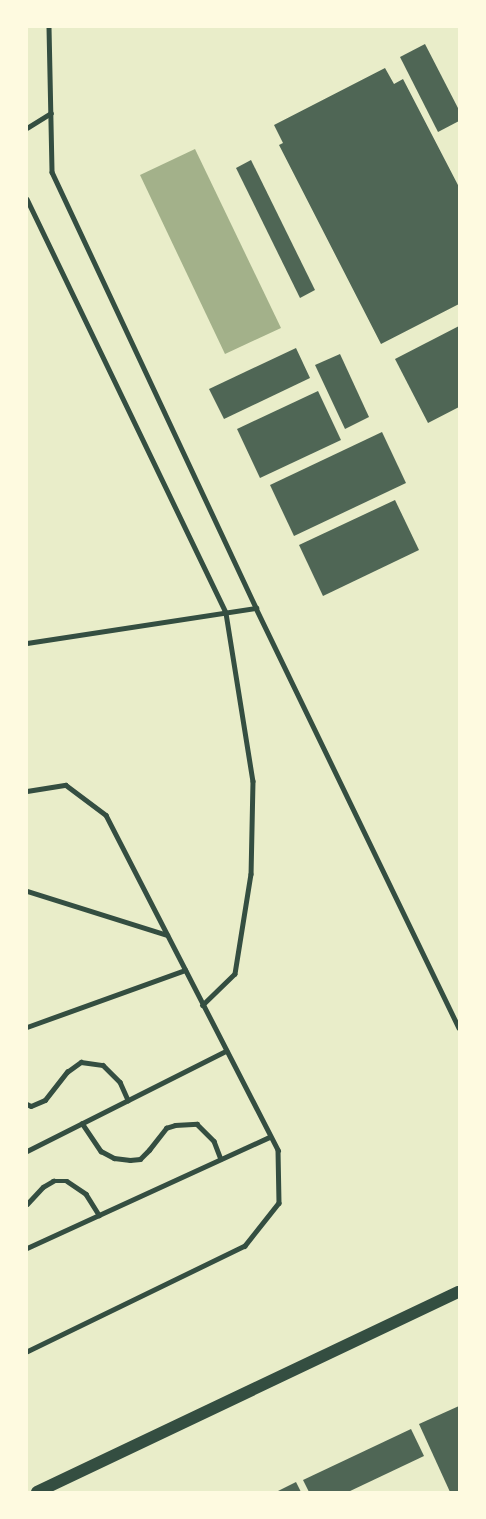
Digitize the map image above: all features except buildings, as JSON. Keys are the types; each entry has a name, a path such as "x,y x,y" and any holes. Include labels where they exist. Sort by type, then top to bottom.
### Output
{"main road":[{"path":"37,1492 459,1292"}],"lane":[{"path":"49,27 52,172 256,608 459,1028"},
{"path":"27,128 51,112"},
{"path":"27,199 226,613 253,781 251,874 235,974 203,1005"},
{"path":"27,643 256,608"},
{"path":"27,791 66,785 106,814 278,1150 279,1203 245,1246 27,1352"},
{"path":"27,891 167,935"},
{"path":"27,1027 185,970"},
{"path":"27,1151 226,1051"},
{"path":"27,1104 31,1106 45,1100 67,1072 81,1062 103,1065 120,1082 128,1100"},
{"path":"82,1123 101,1151 114,1158 130,1160 140,1159 166,1128 175,1125 197,1124 214,1142 221,1159"},
{"path":"27,1248 270,1137"},
{"path":"27,1204 43,1187 53,1181 67,1181 86,1194 99,1215"}],"shaded area":[{"path":"195,149 281,328 225,354 140,175"}]}
